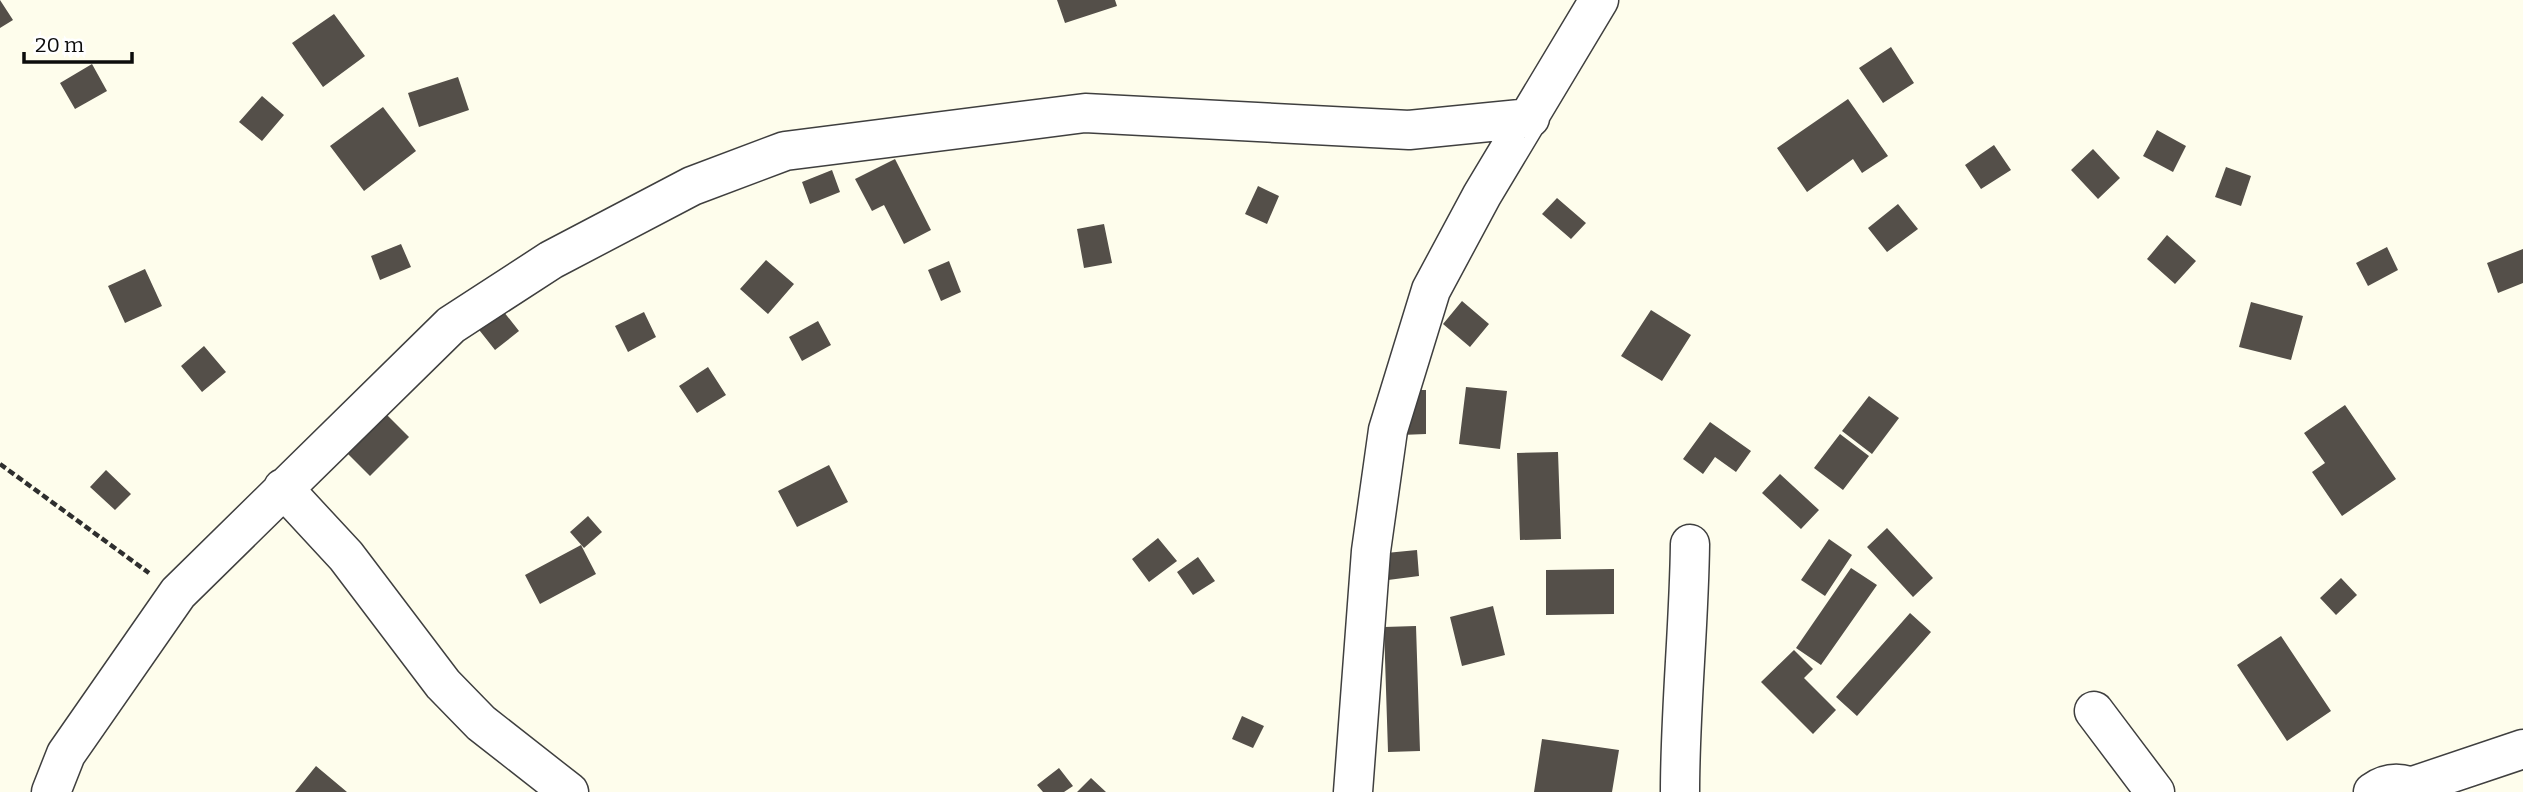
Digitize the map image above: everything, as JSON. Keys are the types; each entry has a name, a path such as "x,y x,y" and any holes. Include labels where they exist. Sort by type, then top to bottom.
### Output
{"street":[{"path":"1353,792 1371,551 1388,430 1432,290 1482,195 1599,0"},
{"path":"51,792 66,754 178,593 451,325 551,260 692,186 785,151 1085,113 1409,130 1530,118"},
{"path":"284,488 345,555 443,684 481,723 569,792"},
{"path":"1680,792 1690,544"},
{"path":"2094,711 2155,792"},
{"path":"2373,792 2397,782 2417,789 2523,749"}],"path":[{"path":"0,464 178,593"}],"building":[{"path":"0,0 13,20 0,28"},
{"path":"1057,0 1115,0 1117,6 1065,23"},
{"path":"334,14 365,56 323,87 292,43"},
{"path":"1891,47 1914,83 1883,103 1859,68"},
{"path":"92,64 107,91 75,109 60,83"},
{"path":"458,77 469,110 419,127 408,93"},
{"path":"262,96 284,115 262,141 239,122"},
{"path":"1848,99 1888,156 1862,173 1853,159 1807,192 1777,148"},
{"path":"383,107 416,151 364,191 330,146"},
{"path":"2157,130 2186,146 2173,172 2143,156"},
{"path":"1994,145 2011,170 1981,189 1965,165"},
{"path":"2093,149 2120,178 2098,199 2071,170"},
{"path":"895,159 931,230 904,244 884,205 872,211 855,179"},
{"path":"2226,167 2251,176 2241,206 2215,197"},
{"path":"832,170 840,192 810,204 802,182"},
{"path":"1258,186 1279,196 1267,224 1245,214"},
{"path":"1557,198 1586,223 1571,239 1542,214"},
{"path":"1898,204 1918,229 1887,252 1868,228"},
{"path":"1104,224 1112,263 1084,268 1077,229"},
{"path":"2167,235 2196,261 2175,284 2147,259"},
{"path":"401,244 411,267 380,280 371,256"},
{"path":"2387,247 2398,270 2368,286 2356,263"},
{"path":"2523,249 2523,283 2498,293 2487,263"},
{"path":"766,260 794,284 768,314 740,289"},
{"path":"949,261 961,292 941,301 928,270"},
{"path":"145,269 162,306 125,323 108,286"},
{"path":"1462,301 1489,324 1470,347 1443,324"},
{"path":"2251,302 2303,316 2291,360 2239,347"},
{"path":"500,307 519,331 495,350 476,326"},
{"path":"1651,310 1691,335 1662,381 1621,356"},
{"path":"644,312 656,337 628,352 615,326"},
{"path":"818,321 831,345 802,361 789,337"},
{"path":"204,346 226,372 202,392 181,366"},
{"path":"708,367 726,395 697,413 679,386"},
{"path":"1466,387 1507,391 1500,449 1459,444"},
{"path":"1401,390 1426,390 1426,434 1401,435"},
{"path":"1869,396 1899,418 1872,454 1842,431"},
{"path":"2345,405 2396,479 2342,516 2312,472 2325,463 2304,433"},
{"path":"380,408 409,437 370,476 341,447"},
{"path":"1710,422 1751,451 1736,472 1715,457 1703,474 1683,459"},
{"path":"1840,434 1869,456 1843,490 1814,468"},
{"path":"1558,452 1561,539 1520,540 1517,453"},
{"path":"829,465 848,502 797,527 778,491"},
{"path":"106,470 131,494 115,510 90,487"},
{"path":"1780,474 1819,510 1801,529 1762,493"},
{"path":"588,516 602,532 584,548 570,532"},
{"path":"1887,528 1933,578 1913,597 1867,547"},
{"path":"1158,538 1177,561 1149,582 1132,559"},
{"path":"1829,539 1852,555 1825,596 1801,580"},
{"path":"581,545 596,574 540,604 525,575"},
{"path":"1417,550 1419,576 1388,580 1386,553"},
{"path":"1198,557 1215,581 1193,595 1177,572"},
{"path":"1851,568 1877,585 1821,665 1796,648"},
{"path":"1614,569 1614,614 1546,615 1546,570"},
{"path":"2341,578 2357,595 2336,615 2320,598"},
{"path":"1493,606 1505,655 1462,666 1450,617"},
{"path":"1910,613 1931,632 1857,716 1836,697"},
{"path":"1416,626 1420,751 1388,752 1384,627"},
{"path":"2281,636 2331,711 2287,741 2237,665"},
{"path":"1794,650 1813,669 1804,678 1836,710 1813,734 1761,682"},
{"path":"1242,716 1264,726 1253,748 1232,739"},
{"path":"1542,739 1619,750 1612,792 1534,792"},
{"path":"316,766 347,792 295,792"},
{"path":"1059,768 1073,786 1064,792 1043,792 1037,785"},
{"path":"1091,778 1106,792 1077,792"}]}
